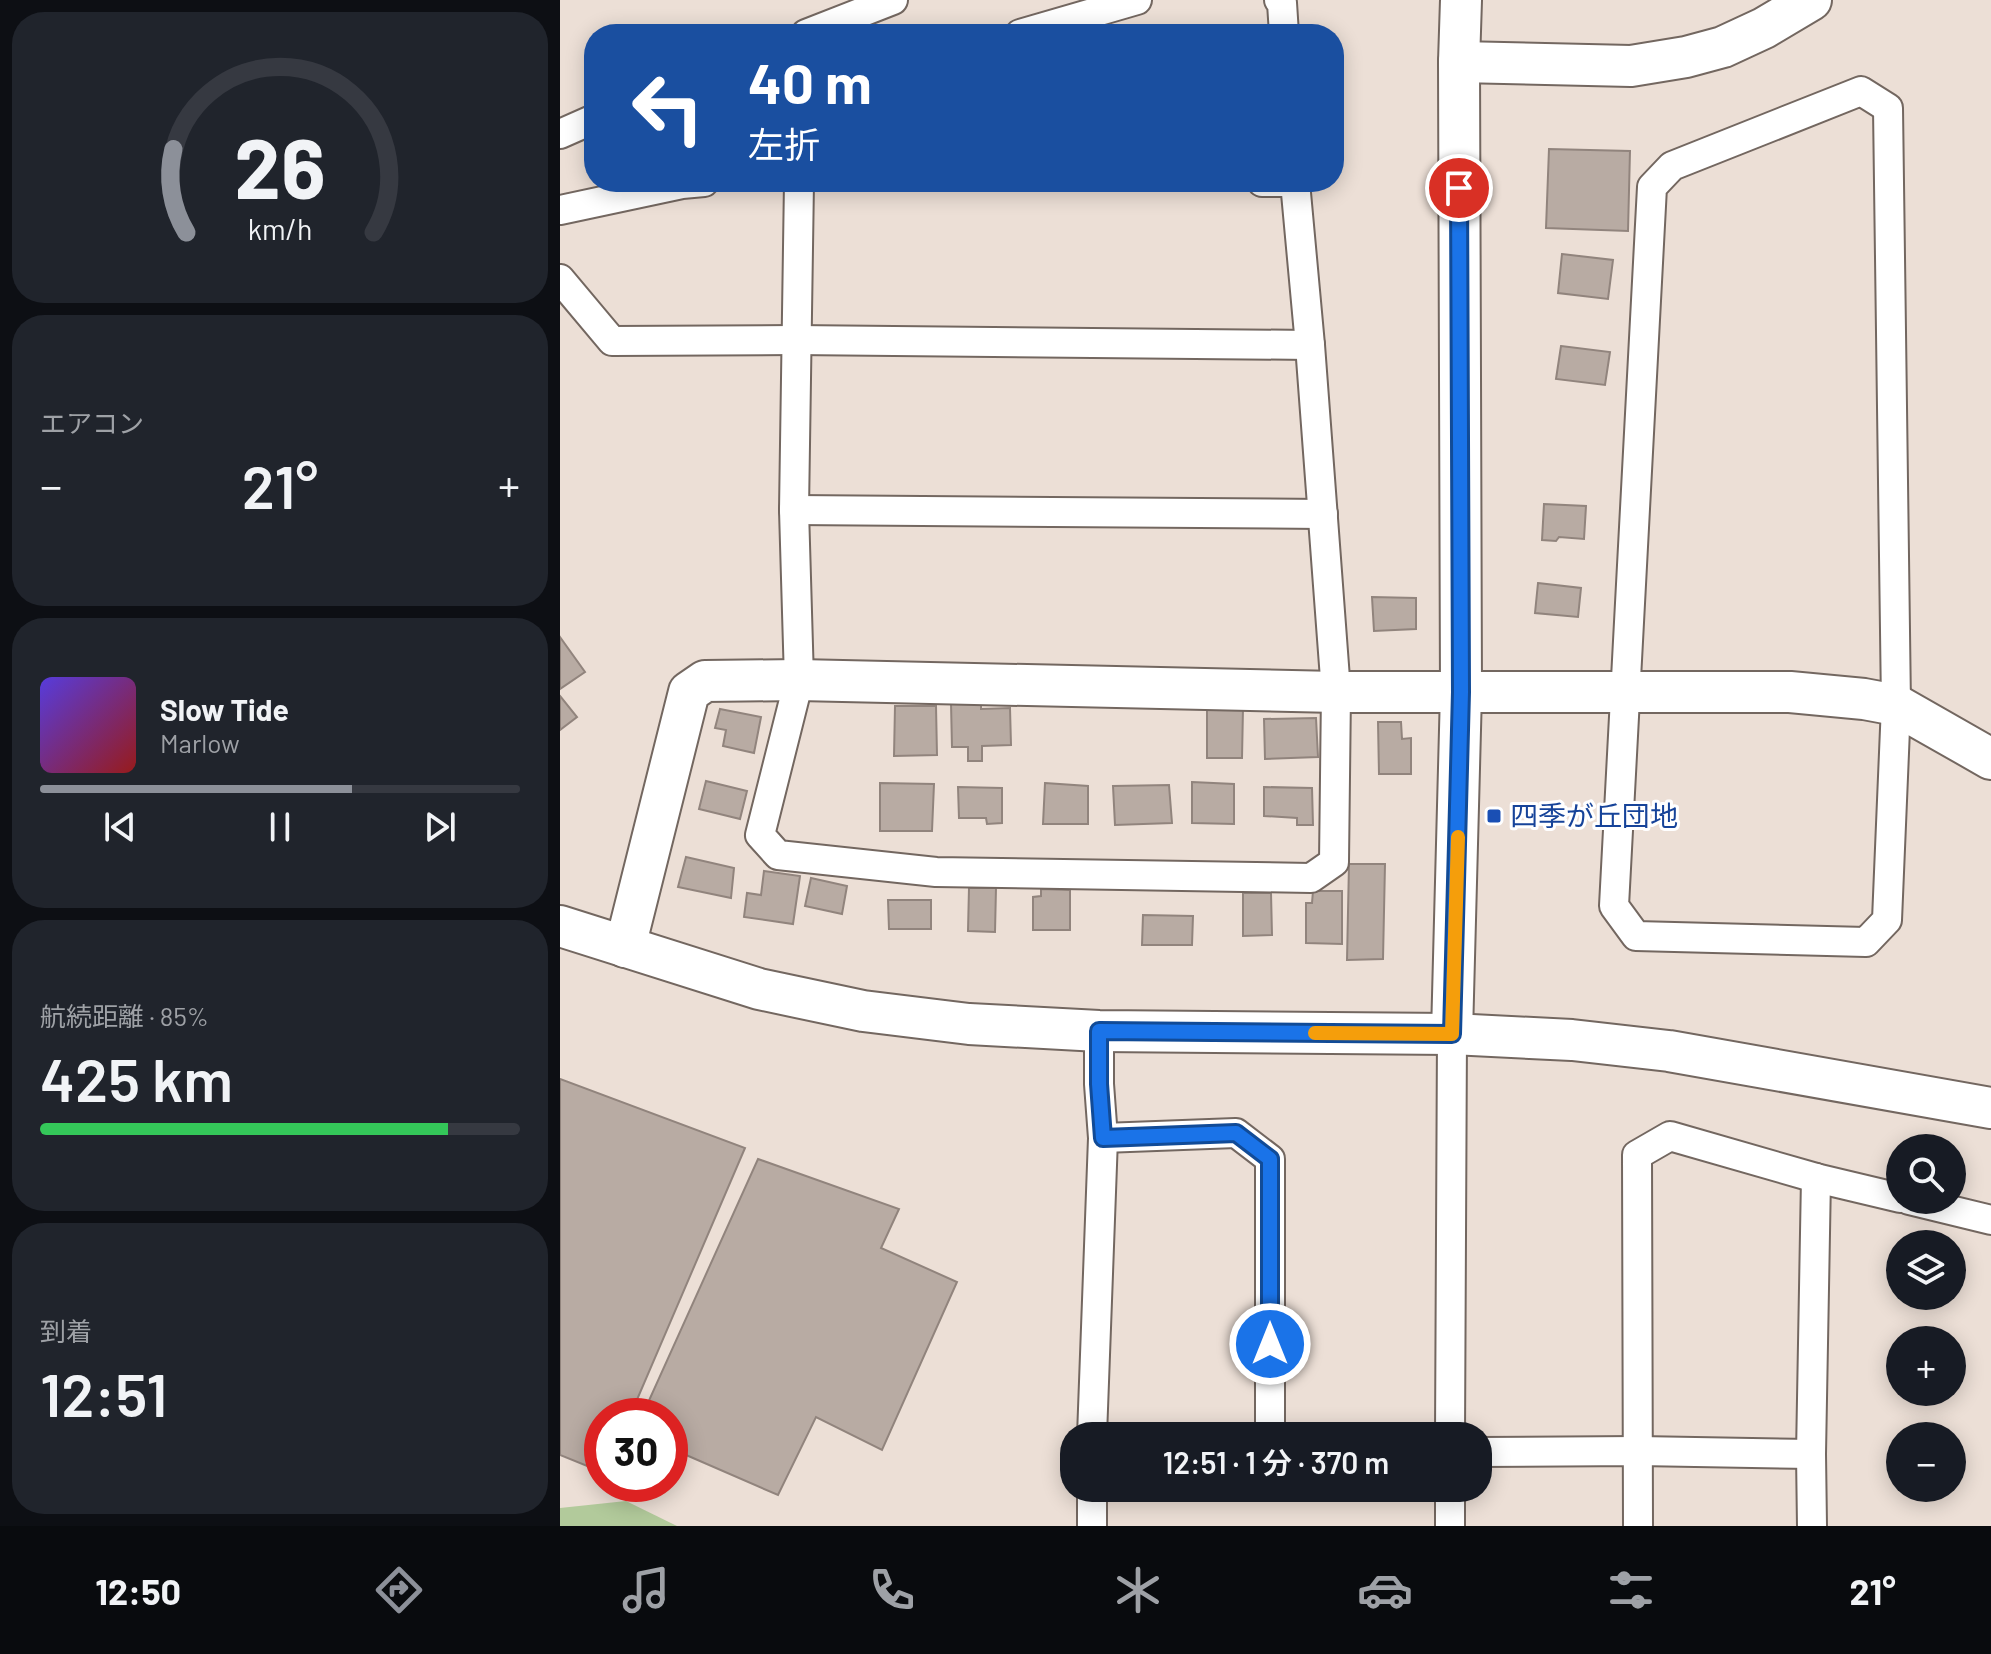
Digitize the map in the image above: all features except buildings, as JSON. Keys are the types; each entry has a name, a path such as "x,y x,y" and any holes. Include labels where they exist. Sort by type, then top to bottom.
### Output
{"street":[{"path":"832,24 893,0"},
{"path":"1054,24 1137,0"},
{"path":"1279,0 1282,3 1283,24"},
{"path":"1450,1422 1452,1034 1461,692 1461,0"},
{"path":"1459,62 1631,66 1686,57 1723,47 1764,28 1811,0"},
{"path":"1861,91 1888,108 1896,705 1887,920 1866,942 1636,936 1614,906 1626,692 1652,187 1672,166 1861,91"},
{"path":"560,134 584,123"},
{"path":"560,210 644,192"},
{"path":"799,192 794,510 799,680 760,835 778,855 951,872 1311,878 1334,862 1336,692 1296,192"},
{"path":"560,279 612,341 1310,345"},
{"path":"794,510 1323,514"},
{"path":"625,947 689,692 705,681 799,680 1336,692 1790,692 1896,705 1991,759"},
{"path":"560,926 759,989 863,1011 969,1024 1099,1031 1452,1034 1572,1040 1669,1051 1991,1108"},
{"path":"1093,1422 1103,1138 1099,1031"},
{"path":"1103,1138 1236,1133 1270,1159 1270,1422"},
{"path":"1638,1526 1637,1155 1670,1136 1886,1195"},
{"path":"1812,1526 1816,1178"},
{"path":"1966,1214 1991,1220"},
{"path":"1492,1452 1811,1454"},
{"path":"1092,1502 1092,1526"},
{"path":"1450,1502 1450,1526"}],"green space":[{"path":"628,1502 677,1526 560,1526 560,1508"}],"slow traffic":[{"path":"1315,1033 1452,1034 1458,837"}],"place":[{"name":"四季が丘団地","path":"1494,816"}],"route":[{"path":"1270,1344 1270,1159 1236,1133 1103,1138 1099,1031 1452,1034 1461,692 1459,188"}]}
